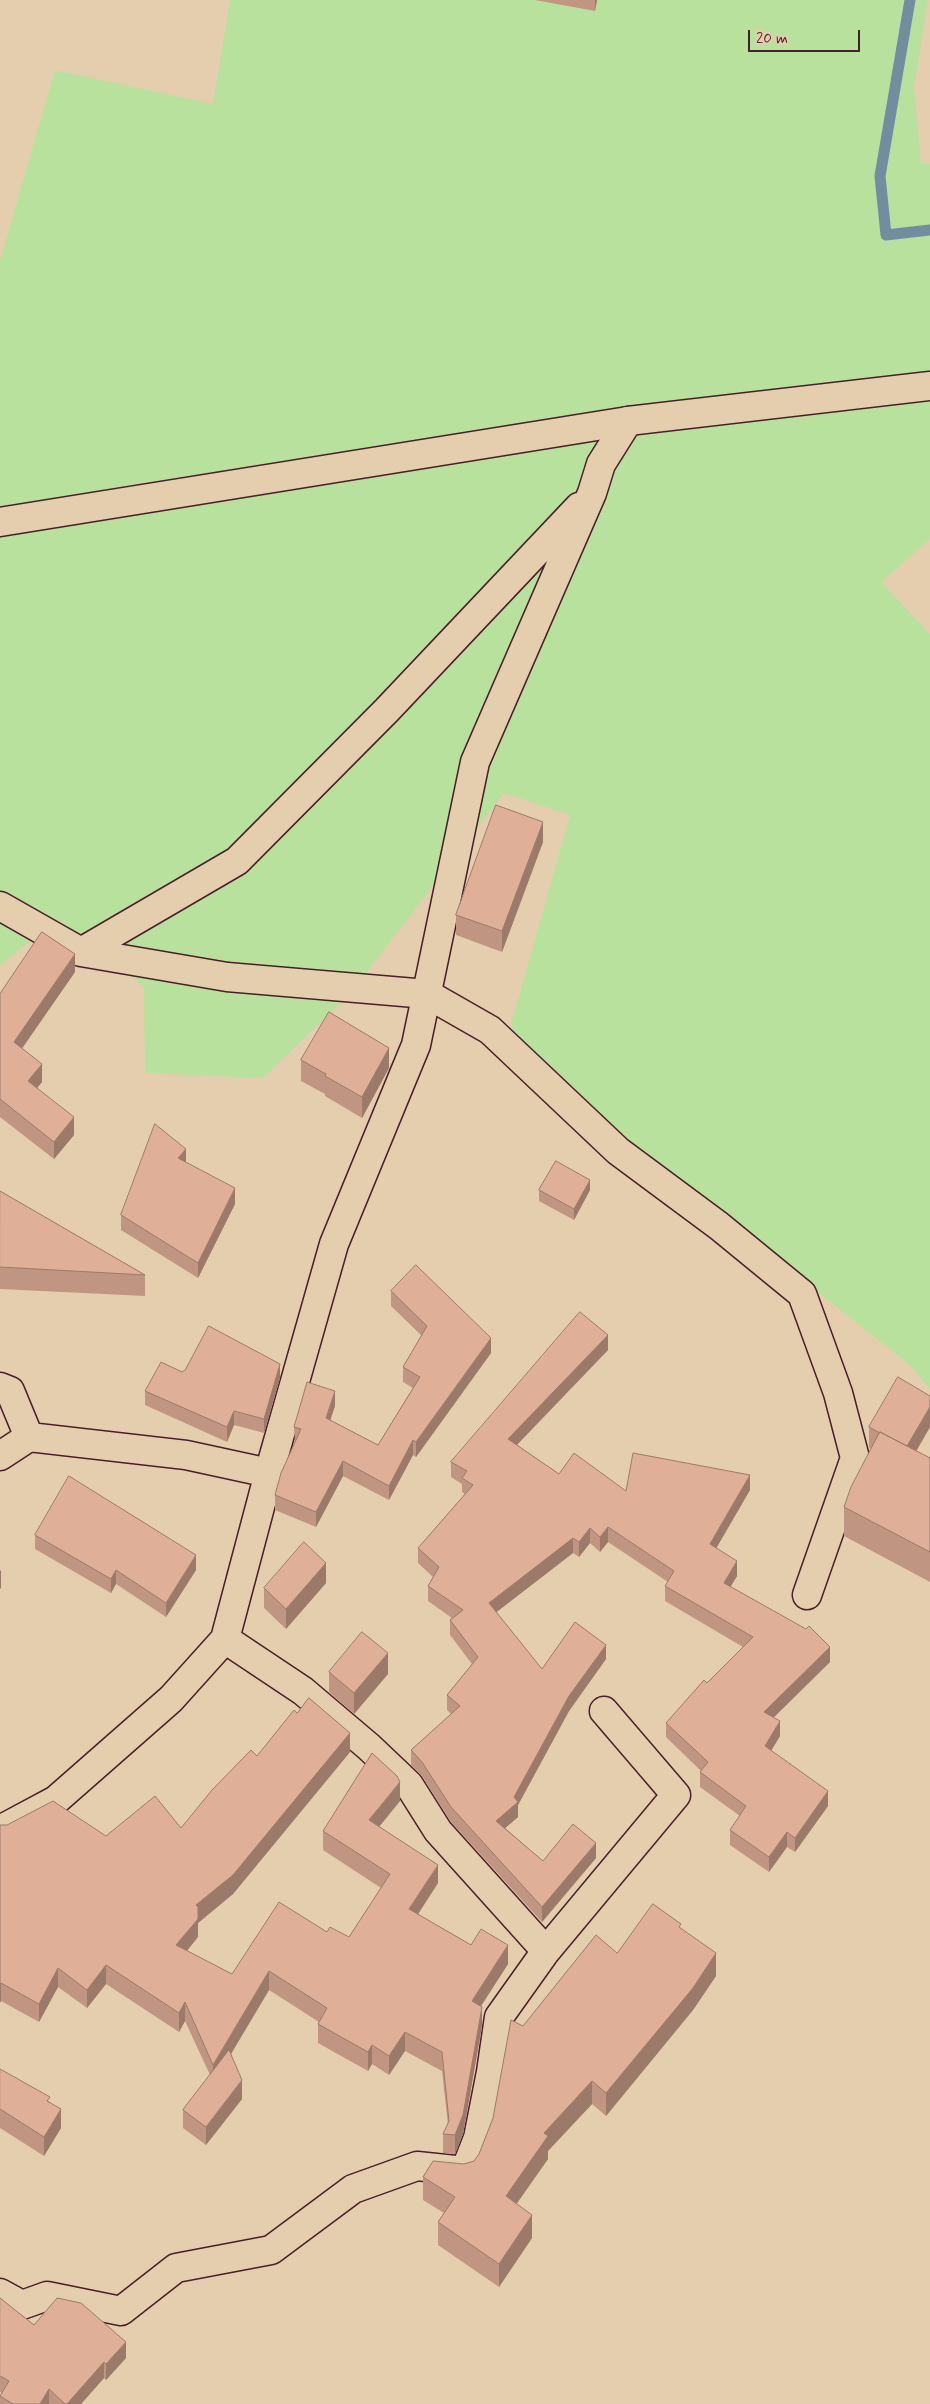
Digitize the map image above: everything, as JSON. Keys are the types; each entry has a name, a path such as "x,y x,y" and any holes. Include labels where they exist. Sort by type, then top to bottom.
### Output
{"street":[{"path":"0,522 628,421 930,386"},
{"path":"0,1830 56,1800 171,1699 225,1639 269,1473 334,1244 416,1045 475,762 592,493 601,464 628,421"},
{"path":"81,952 237,861 387,710 592,493"},
{"path":"0,906 81,952 227,977 427,994 490,1030 618,1151 719,1226 802,1294 838,1393 854,1458 807,1595"},
{"path":"0,1387 10,1391 29,1438"},
{"path":"0,1456 29,1438 186,1455 269,1473"},
{"path":"225,1639 303,1691 369,1747 409,1785 438,1831 546,1950"},
{"path":"0,2293 22,2305 48,2296 121,2311 176,2268 271,2250 353,2189 417,2166 465,2171 478,2138 491,2072 499,2017 546,1950 676,1795 604,1711"}],"green space":[{"path":"230,0 928,0 914,87 921,164 930,164 930,539 881,582 930,634 930,1389 909,1364 505,1046 570,815 504,793 350,994 263,1078 145,1073 144,987 58,919 0,965 0,261 55,70 213,104"}],"building":[{"path":"496,805 543,822 502,931 456,915"},
{"path":"42,932 75,954 14,1042 42,1064 28,1081 74,1117 54,1142 0,1099 0,994"},
{"path":"329,1012 389,1048 362,1097 301,1060"},
{"path":"155,1124 186,1149 178,1158 235,1188 198,1263 121,1215"},
{"path":"556,1161 590,1180 574,1209 539,1190"},
{"path":"0,1191 145,1275 0,1267"},
{"path":"416,1265 491,1338 416,1442 413,1440 389,1486 343,1461 316,1512 275,1495 281,1473 301,1429 294,1427 307,1382 335,1391 326,1418 378,1445 420,1377 403,1367 427,1326 391,1291"},
{"path":"580,1312 608,1335 508,1439 559,1474 574,1453 626,1491 633,1453 750,1475 710,1544 737,1561 724,1583 806,1629 809,1626 830,1647 764,1712 780,1721 765,1746 828,1791 795,1838 787,1832 769,1857 730,1830 746,1806 700,1772 708,1762 666,1723 704,1680 707,1683 753,1637 665,1586 674,1571 608,1527 600,1537 590,1528 579,1542 573,1538 489,1603 542,1669 575,1622 606,1645 569,1696 514,1797 518,1802 496,1821 543,1861 573,1824 596,1843 542,1907 451,1807 422,1762 411,1750 460,1706 447,1695 478,1657 450,1620 463,1610 428,1586 439,1567 418,1548 473,1485 462,1478 467,1471 451,1462"},
{"path":"209,1326 280,1364 264,1419 234,1411 227,1427 145,1391 161,1362 182,1372 185,1370"},
{"path":"898,1377 930,1396 930,1407 907,1446 869,1427"},
{"path":"880,1432 930,1458 930,1552 844,1507 851,1487"},
{"path":"69,1476 196,1555 166,1603 116,1570 111,1579 35,1535"},
{"path":"304,1542 326,1563 286,1609 264,1588"},
{"path":"362,1632 388,1653 354,1693 329,1672"},
{"path":"309,1698 350,1733 233,1875 196,1905 198,1907 198,1919 176,1945 232,1974 279,1902 327,1932 330,1927 349,1937 390,1874 323,1831 372,1753 397,1776 400,1782 369,1820 438,1865 409,1909 471,1945 481,1929 508,1945 472,2001 482,2007 463,2115 455,2135 443,2134 449,2121 442,2052 405,2032 389,2056 372,2045 368,2052 318,2024 327,2008 269,1971 213,2065 185,2002 179,2013 106,1965 87,1990 58,1968 39,2004 0,1984 0,1825 7,1825 53,1801 106,1836 155,1796 181,1828 212,1790 251,1750 257,1756 294,1710 297,1713"},
{"path":"653,1904 681,1924 679,1927 716,1953 693,1988 606,2093 592,2081 544,2133 548,2136 506,2196 532,2215 499,2264 438,2222 455,2197 423,2177 433,2161 464,2164 474,2161 479,2154 493,2118 511,2020 523,2026 596,1935 617,1953"},
{"path":"229,2050 242,2080 206,2127 183,2110"},
{"path":"0,2069 50,2097 47,2101 61,2109 44,2137 0,2109"},
{"path":"0,2298 34,2325 57,2298 81,2303 126,2342 106,2364 104,2362 67,2404 49,2389 40,2404 13,2404 0,2396 9,2381 0,2376"}],"waterway":[{"path":"910,0 880,176 886,235 930,230"}]}
